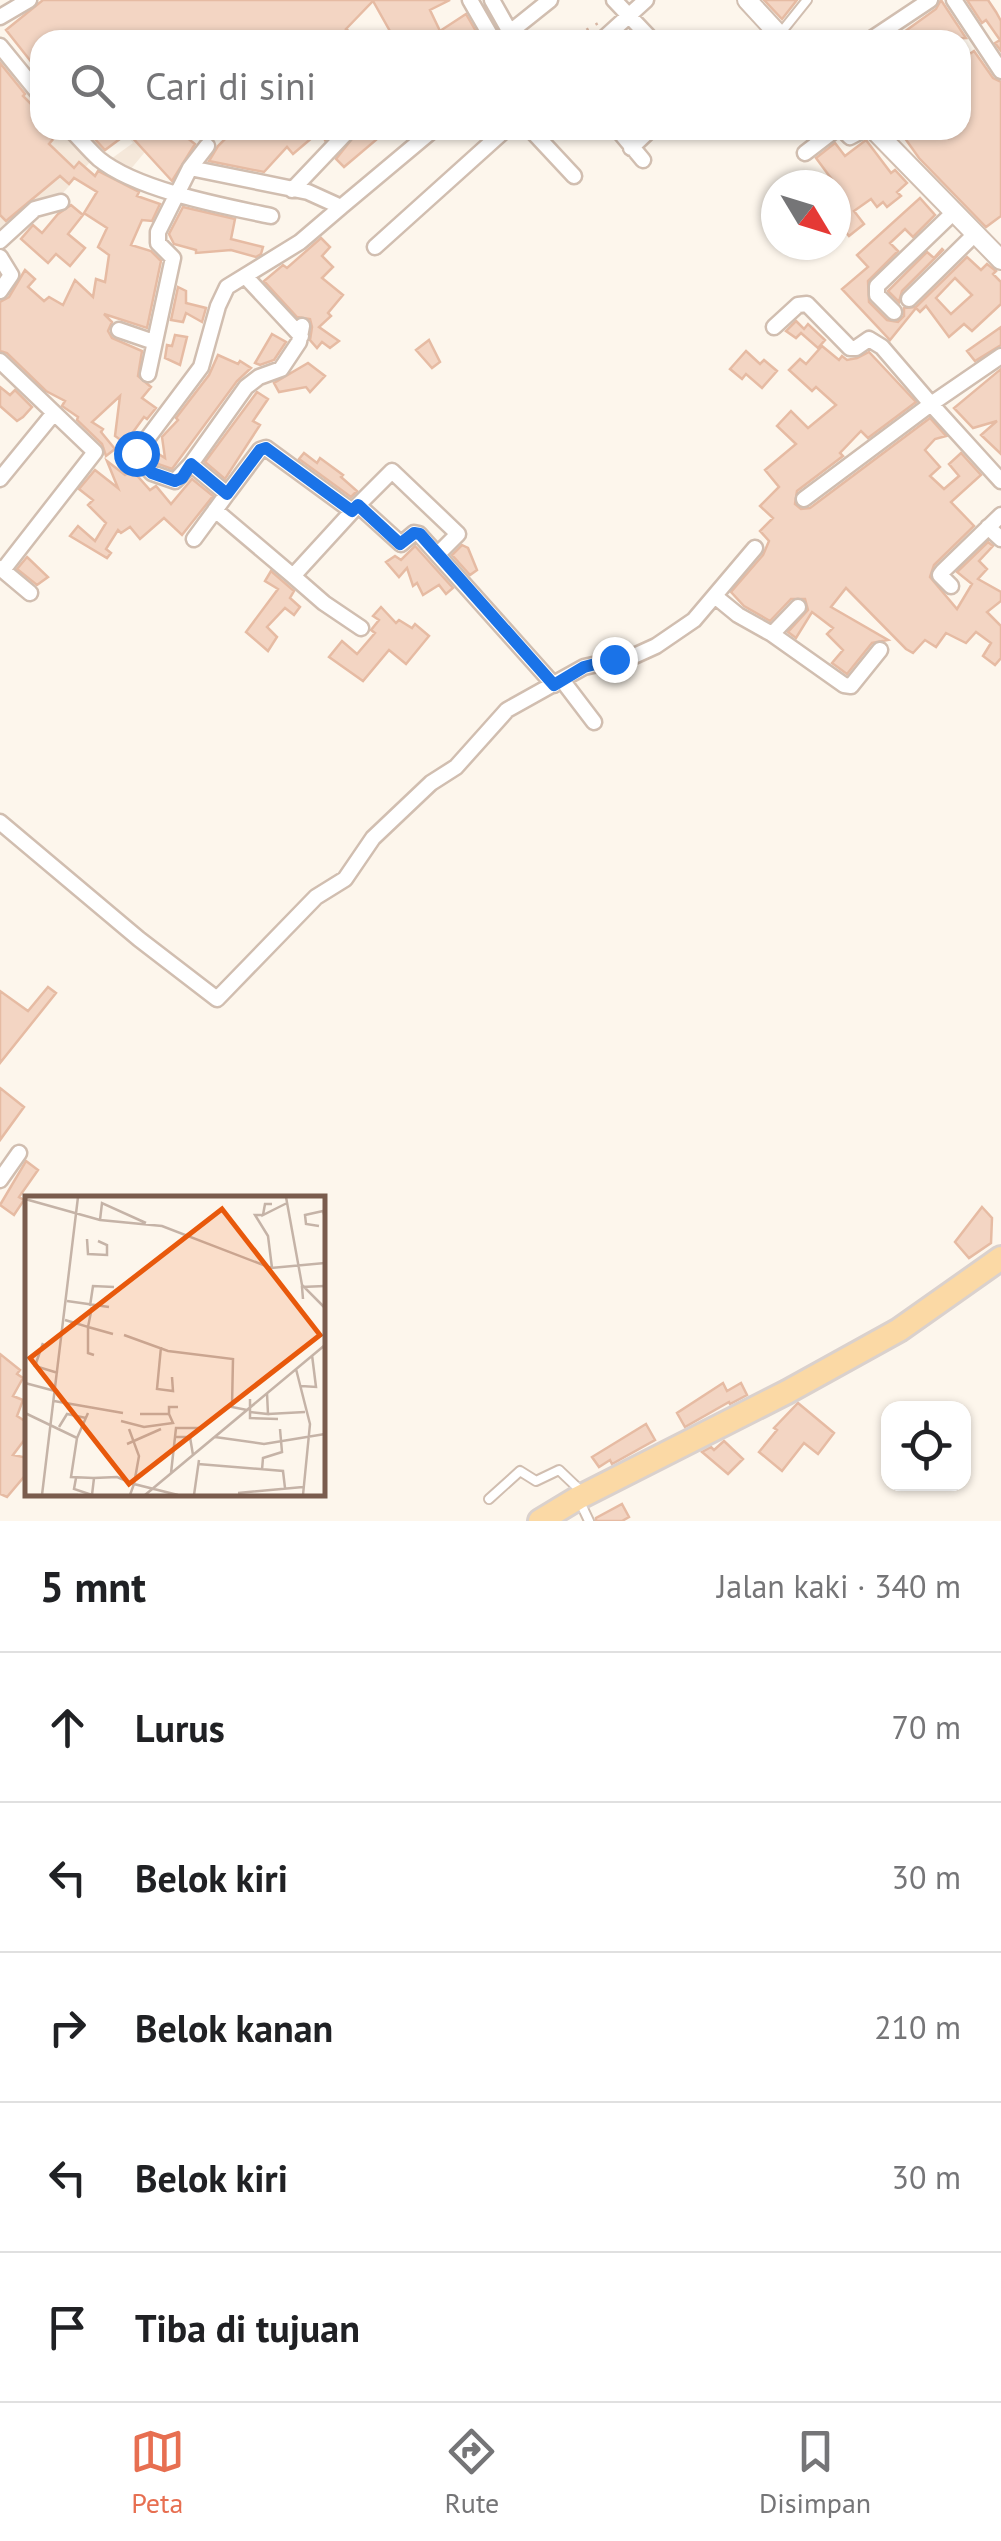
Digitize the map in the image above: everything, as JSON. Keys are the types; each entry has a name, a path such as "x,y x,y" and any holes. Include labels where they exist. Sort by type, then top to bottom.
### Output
{"main road":[{"path":"540,1521 900,1330 1001,1258"}],"street":[{"path":"0,17 28,0"},
{"path":"470,0 495,30"},
{"path":"492,0 499,30"},
{"path":"510,30 550,0"},
{"path":"642,30 621,9 646,0"},
{"path":"747,0 775,30"},
{"path":"889,30 930,0"},
{"path":"954,0 1001,71"},
{"path":"0,46 30,83"},
{"path":"81,140 101,161 178,195 272,216"},
{"path":"292,190 340,140"},
{"path":"245,276 302,331 278,371 246,386 182,478 175,481 152,473 134,455 197,375 227,287 300,242 421,140"},
{"path":"375,247 494,140"},
{"path":"540,140 574,176"},
{"path":"626,140 643,160"},
{"path":"632,148 640,140"},
{"path":"806,153 822,140"},
{"path":"884,140 1001,260"},
{"path":"148,374 172,258 157,238 190,168 206,146"},
{"path":"190,168 308,192 341,207"},
{"path":"0,241 29,213 61,202"},
{"path":"894,312 876,292 878,286 954,212"},
{"path":"910,299 975,234"},
{"path":"0,257 11,275 0,291"},
{"path":"774,327 798,305 807,304 850,348 870,339 882,346 1001,481"},
{"path":"119,330 154,342"},
{"path":"804,499 1001,356"},
{"path":"0,361 95,452 2,569 30,593"},
{"path":"0,479 54,412"},
{"path":"194,539 260,450 266,448 355,508 400,544 417,533 594,722"},
{"path":"191,464 227,494"},
{"path":"293,576 392,471 458,534 438,554"},
{"path":"215,510 324,603 361,628"},
{"path":"951,586 940,575 1001,515"},
{"path":"988,526 1001,539"},
{"path":"0,822 216,999 244,975 316,897 345,880 373,838 431,783 456,767 506,710 599,662 647,652 694,620 755,548"},
{"path":"716,597 738,616 772,634 844,685 851,686 880,650"},
{"path":"772,634 798,607"},
{"path":"0,1180 19,1153"}],"lane":[{"path":"786,30 807,0"},
{"path":"488,1500 520,1472 536,1481 559,1470 581,1496 589,1521"}],"path":[{"path":"585,30 621,9"}],"shaded area":[{"path":"0,55 30,91 30,140 71,140 90,162 62,194 34,203 0,234"},
{"path":"90,140 119,140 102,154"},
{"path":"131,140 155,140 130,170 111,159 133,143"}],"building":[{"path":"43,0 450,0 430,10 440,30 389,30 373,1 347,30 30,30 30,60 6,30"},
{"path":"764,0 797,0 782,19"},
{"path":"941,0 961,30 907,30 936,9"},
{"path":"967,0 988,0 1001,21 1001,51 995,43 1000,40 986,20 982,23"},
{"path":"466,14 475,30 442,30"},
{"path":"974,51 993,78 1001,82 1001,216 986,227 906,140 971,140"},
{"path":"0,63 30,103 30,140 52,140 49,144 74,168 79,162 95,176 98,171 139,192 137,196 160,204 152,221 142,220 131,245 151,251 161,261 147,328 104,314 112,322 108,331 112,338 142,351 138,376 151,387 142,398 156,408 147,419 144,417 125,443 115,436 120,396 92,422 103,429 101,432 115,449 106,456 102,444 78,417 62,406 65,401 46,391 7,353 0,351 0,302 9,297 25,270 35,279 28,287 44,301 49,297 63,305 75,280 93,297 96,279 105,282 109,255 98,247 107,228 84,213 97,192 74,178 69,184 60,176 6,221 0,215"},
{"path":"96,140 119,140 105,150"},
{"path":"134,140 190,140 195,144 172,181"},
{"path":"224,140 309,140 293,154 287,147 264,172 209,161"},
{"path":"351,140 376,140 344,167 336,159"},
{"path":"866,140 891,173 895,170 907,183 897,192 901,196 887,207 883,202 877,207 871,199 854,211 864,224 851,234 851,170 825,170 816,158 835,143 845,156"},
{"path":"920,198 935,215 913,237 905,229 890,243 898,251 868,281 869,302 887,320 898,322 904,316 904,308 916,307 967,257 981,270 987,264 996,271 993,274 1001,282 1001,304 972,331 964,324 949,337 926,306 920,312 916,308 890,340 842,289 868,267 857,255","holes":["955,278 972,295 951,314 936,298"]},
{"path":"71,205 83,215 68,234 85,248 70,266 56,254 48,263 21,239 33,225 42,233"},
{"path":"183,207 235,219 231,239 263,247 261,254 256,257 231,250 196,253 174,244 169,234"},
{"path":"321,238 330,247 322,256 333,267 322,278 343,295 319,327 339,341 330,348 322,342 317,348 310,340 310,319 297,317 264,281 283,265 287,268"},
{"path":"943,250 902,291 899,302 888,291 927,252 934,258"},
{"path":"178,287 186,291 186,303 206,308 202,322 186,313 183,322 171,320"},
{"path":"796,321 804,329 808,324 825,340 818,348 801,333 796,338 786,331"},
{"path":"1001,327 1001,345 975,361 967,351"},
{"path":"272,334 286,342 274,360 255,363"},
{"path":"175,335 187,337 180,365 165,358 167,345 172,346"},
{"path":"429,340 440,362 432,368 416,350"},
{"path":"822,346 839,360 842,356 847,360 869,352 916,402 868,438 861,431 840,453 843,456 797,491 795,504 801,509 810,508 930,418 946,436 935,439 925,450 940,467 930,476 944,489 959,476 949,464 961,453 981,475 951,502 974,526 934,565 930,577 957,609 972,584 957,572 988,542 993,546 979,561 987,569 978,579 1001,592 1001,601 987,612 1001,626 1001,658 995,665 983,656 991,643 976,632 966,643 946,633 936,647 925,640 913,653 846,588 831,607 888,640 872,643 847,674 832,663 843,650 827,634 833,628 812,612 796,638 788,632 808,610 805,599 791,599 770,621 744,606 731,592 763,555 769,541 760,531 773,518 760,506 779,487 765,470 796,444 777,426 791,411 808,428 836,405 816,387 812,391 789,370 800,359 806,364"},
{"path":"746,351 760,364 764,360 777,371 762,388 746,374 742,379 730,369"},
{"path":"218,355 251,368 237,381 172,469 158,464 149,454 152,450 165,458 162,437 209,375"},
{"path":"308,363 325,376 310,392 306,387 279,392 274,383"},
{"path":"1001,369 1001,454 981,435 997,421 973,428 954,408"},
{"path":"0,387 10,395 15,390 32,407 17,421 0,406"},
{"path":"257,392 268,399 253,421 260,425 225,479 205,462"},
{"path":"304,453 317,463 320,458 357,491 351,497 299,459"},
{"path":"107,461 125,475 132,470 150,490 156,486 171,504 192,479 213,496 182,535 164,518 140,539 130,527 121,533 118,530 106,549 111,553 107,558 70,536 78,526 95,541 106,523 88,505 93,500 79,489 95,470 118,488"},
{"path":"462,545 468,548 477,570 470,575 452,555"},
{"path":"415,546 453,588 446,594 439,585 423,595 417,583 413,586 407,568 399,577 386,562 395,556 401,560"},
{"path":"27,557 48,577 37,585 17,569"},
{"path":"271,571 294,591 290,598 300,607 294,615 285,608 267,627 277,637 268,651 246,632 278,589 265,581"},
{"path":"381,607 396,623 399,620 412,628 415,624 429,636 406,664 389,650 363,681 329,657 342,641 357,654 375,633 371,630 379,620 373,616"},
{"path":"48,987 56,993 0,1063 0,991 28,1011"},
{"path":"0,1088 24,1107 0,1140"},
{"path":"26,1161 38,1170 19,1197 24,1200 14,1215 0,1205"},
{"path":"982,1207 992,1218 991,1243 969,1258 955,1242"},
{"path":"0,1354 20,1370 17,1374 23,1378 13,1396 23,1400 17,1416 25,1421 25,1439 13,1455 25,1457 25,1476 7,1497 0,1494"},
{"path":"723,1383 727,1391 741,1383 747,1395 685,1427 677,1413"},
{"path":"798,1403 834,1433 818,1454 804,1443 782,1471 759,1452 777,1430 774,1428"},
{"path":"646,1424 655,1440 599,1467 592,1457"},
{"path":"724,1441 743,1459 728,1474 702,1452 711,1447 714,1450"},
{"path":"622,1504 629,1517 622,1521 596,1521 596,1518"}],"route":[{"path":"136,453 134,456 148,470 175,481 182,478 191,464 227,494 261,448 266,448 352,511 358,505 400,544 414,533 420,534 554,685 584,667 614,659"}]}
